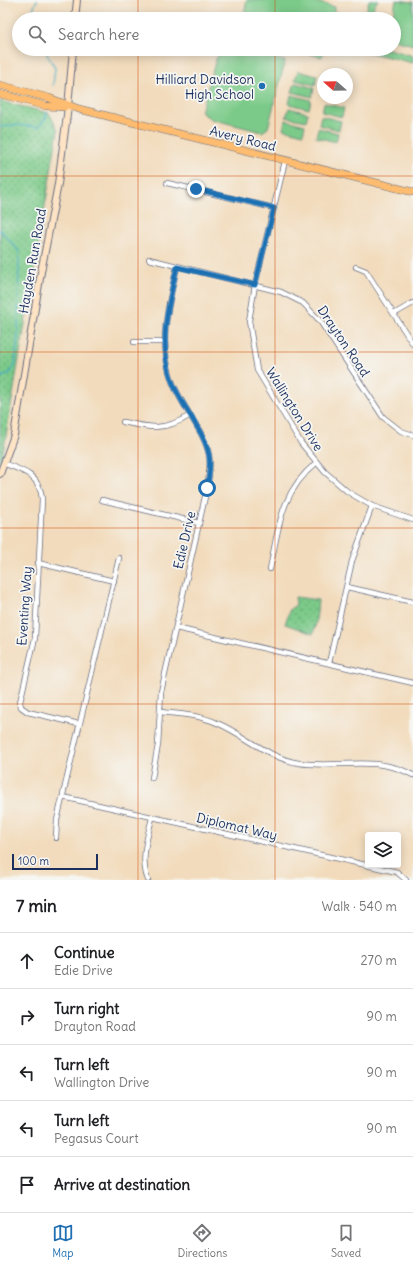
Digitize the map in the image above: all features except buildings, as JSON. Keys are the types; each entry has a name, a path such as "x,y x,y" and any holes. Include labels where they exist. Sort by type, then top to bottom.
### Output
{"main road":[{"path":"76,12 77,0"},
{"name":"Hayden Run Road","path":"0,474 5,464 14,436 36,301 58,184 68,107 72,56"},
{"name":"Avery Road","path":"0,85 49,98 68,107"},
{"name":"Avery Road","path":"0,94 46,106 68,107 413,192"}],"street":[{"name":"Wallington Drive","path":"285,161 255,285 249,321 257,370 301,444 316,463 348,492 372,506 413,520"},
{"path":"167,183 274,208"},
{"name":"Drayton Road","path":"149,259 255,285 292,296 303,303 320,321 383,417 402,431 413,435"},
{"name":"Edie Drive","path":"152,778 158,746 161,692 209,477 208,454 205,442 189,416 172,381 167,362 164,342 168,304 177,267"},
{"path":"356,267 366,271 413,344"},
{"path":"394,314 413,303"},
{"path":"134,342 164,342"},
{"path":"123,422 152,428 163,428 189,416"},
{"path":"270,569 284,506 299,480 316,463"},
{"name":"Eventing Way","path":"5,464 32,476 41,488 42,499 35,638 20,702 21,707 28,712 79,724"},
{"path":"102,500 199,523"},
{"path":"329,663 359,539 372,506"},
{"path":"56,838 57,820 120,558"},
{"path":"38,563 114,581"},
{"path":"347,587 413,602"},
{"path":"176,628 413,683"},
{"path":"160,712 197,716 218,723 279,758 299,763 365,762 387,765 413,776"},
{"name":"Diplomat Way","path":"63,797 397,872 405,879"},
{"path":"148,880 145,861 146,846 152,818"}],"green space":[{"path":"247,0 309,0 335,7 334,12 244,12"},
{"path":"369,0 378,0 372,12 366,12"},
{"path":"396,0 413,2 413,45 401,42 401,12 393,12"},
{"path":"401,52 413,56 413,63 384,56 401,56"},
{"path":"218,56 266,56 285,61 268,128 262,132 211,119 201,112"},
{"path":"298,71 317,76 315,85 295,80"},
{"path":"295,83 314,88 312,97 292,92"},
{"path":"291,95 311,100 309,109 289,104"},
{"path":"0,101 49,113 58,130 2,459 0,462"},
{"path":"324,104 344,108 342,117 322,112"},
{"path":"289,108 308,113 306,121 286,117"},
{"path":"321,116 341,121 339,130 319,125"},
{"path":"286,120 305,125 303,134 283,129"},
{"path":"318,128 338,133 336,142 316,137"},
{"path":"295,597 318,600 316,622 313,634 285,624 290,609 296,605"}],"waterway":[{"path":"32,12 37,0"},
{"path":"48,56 55,68 53,85"},
{"path":"0,127 15,125 39,127 46,117 47,112"},
{"path":"0,230 19,251 18,334 15,365 10,373 0,378"}],"place":[{"name":"Hilliard Davidson High School","path":"262,86"}],"route":[{"path":"196,189 274,208 255,285 177,267 172,287 164,331 167,362 177,394 205,442 210,465 207,488"}]}
